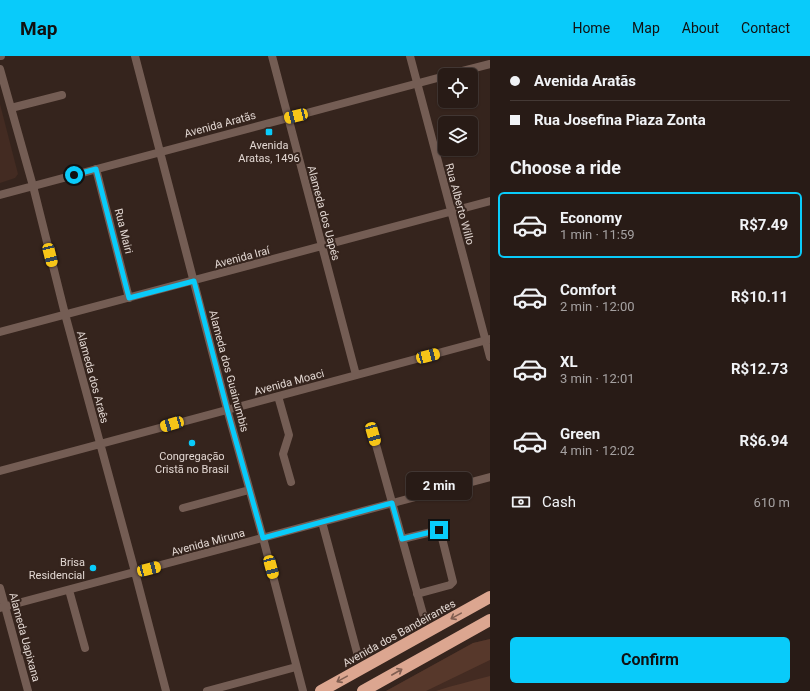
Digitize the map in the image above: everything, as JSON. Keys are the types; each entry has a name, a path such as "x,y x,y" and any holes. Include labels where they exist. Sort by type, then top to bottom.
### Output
{"highway":[{"name":"Avenida dos Bandeirantes","path":"321,691 490,598"},
{"path":"363,691 490,620"}],"street":[{"name":"Alameda dos Guainumbis","path":"135,56 227,409 303,691"},
{"name":"Alameda dos Uapés","path":"272,56 356,375"},
{"name":"Rua Alberto Willo","path":"410,56 451,211 488,339 490,357"},
{"name":"Avenida Aratãs","path":"474,68 490,64"},
{"name":"Alameda dos Araês","path":"0,69 33,186 65,314 166,691"},
{"name":"Avenida Aratãs","path":"0,195 438,77"},
{"path":"12,108 62,95"},
{"name":"Rua Mairi","path":"96,169 129,298"},
{"name":"Avenida Iraí","path":"0,331 194,281 490,201"},
{"name":"Avenida Moaci","path":"0,471 488,339"},
{"path":"278,396 289,435 283,454 291,482"},
{"path":"373,434 422,614"},
{"name":"Avenida Miruna","path":"3,607 490,477"},
{"path":"183,508 249,490"},
{"path":"322,522 358,656"},
{"path":"402,539 440,530 453,580 450,585 417,594"},
{"name":"Alameda Uapixana","path":"0,588 3,607 28,691"},
{"path":"69,590 85,648"},
{"path":"207,691 296,667"}],"shaded area":[{"path":"0,104 18,174 15,178 0,183"},
{"path":"490,639 490,691 386,691 473,643"},
{"path":"490,639 490,660 426,691 386,691 473,643"},
{"path":"490,676 490,691 436,691 456,685"}],"place":[{"name":"Avenida Aratas, 1496","path":"269,132"},
{"name":"Congregação Cristã no Brasil","path":"192,443"},
{"name":"Brisa Residencial","path":"93,568"}],"route":[{"path":"74,175 96,169 129,298 194,281 227,409 263,538 392,503 402,539 439,530"}]}
